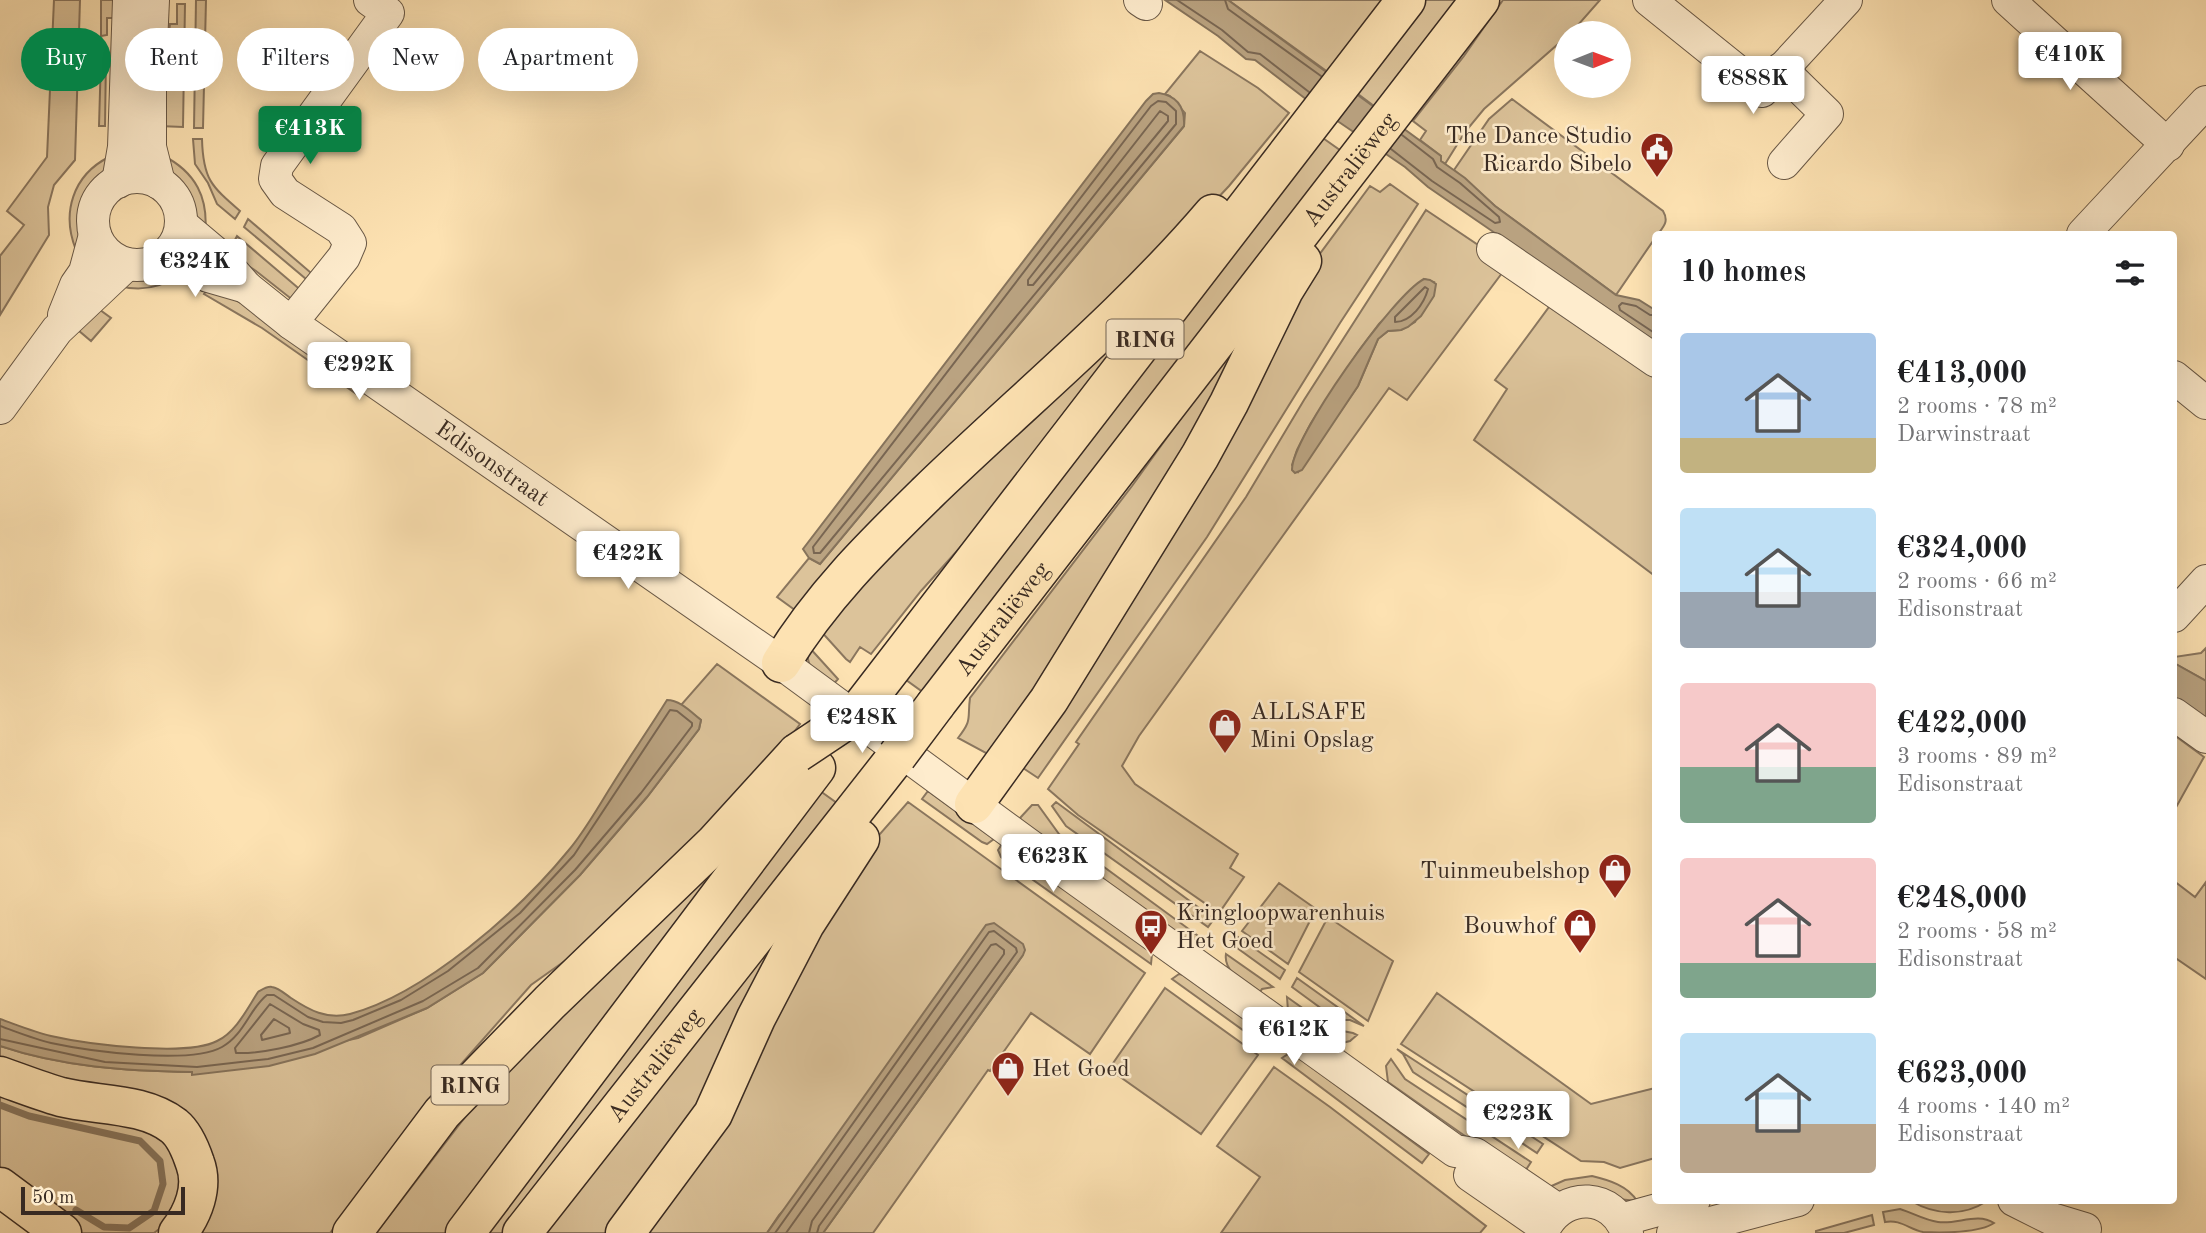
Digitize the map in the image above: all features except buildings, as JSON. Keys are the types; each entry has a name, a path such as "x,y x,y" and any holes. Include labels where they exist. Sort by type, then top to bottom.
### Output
{"main road":[{"name":"RING","path":"352,1233 442,1113 550,1002 713,844 857,713 1406,0"},
{"name":"Australiëweg","path":"522,1233 870,806 897,755 1480,0"},
{"path":"781,663 800,633 860,558 974,447 1098,334 1200,229 1255,165 1299,139"},
{"path":"974,804 1049,700 1200,456 1230,404 1284,290 1324,226 1343,177"},
{"name":"Australiëweg","path":"465,1233 807,760"},
{"path":"625,1233 713,1114 756,1018 870,806"},
{"path":"0,1076 62,1097 147,1112 174,1127 187,1144 197,1167 198,1189 193,1209 178,1233"},
{"path":"0,1187 62,1233"},
{"path":"0,1208 33,1233"}],"street":[{"path":"118,182 124,147 129,0"},
{"path":"153,0 150,147 159,183"},
{"path":"291,323 344,257 350,243 341,229 285,193 275,179 277,166 388,13 370,0"},
{"path":"1649,0 1762,91 1846,0"},
{"path":"2008,0 2168,145"},
{"path":"1781,69 1827,114 1784,163"},
{"path":"2086,231 2206,102"},
{"path":"57,330 76,285 85,272 95,235 93,220 97,204 105,191 118,182 138,177 159,183 176,200 181,224 176,241 166,255 148,264 127,264 108,254 95,235"},
{"name":"Edisonstraat","path":"181,224 219,256 246,287 291,323 781,663 1455,1152 1475,1154 1549,1224"},
{"path":"1493,249 1652,358"},
{"name":"Edisonstraat","path":"166,255 208,276 246,287"},
{"path":"0,408 57,330 127,264"},
{"path":"2177,379 2206,403"},
{"path":"2177,613 2206,581"},
{"path":"2177,716 2206,737"},
{"path":"1549,1224 1577,1202 1596,1203 1614,1212 1624,1226 1683,1204"},
{"path":"1673,1233 1783,1204"},
{"path":"2022,1204 2052,1219 2088,1231"},
{"path":"2058,1204 2088,1231"}],"shaded area":[{"path":"54,0 80,0 79,28 53,28"},
{"path":"101,0 116,0 114,18 107,18 107,28 101,28"},
{"path":"196,0 206,0 205,28 196,28"},
{"path":"1228,0 1390,0 1332,75"},
{"path":"1424,0 1462,0 1378,109 1354,91"},
{"path":"1503,0 1600,0 1582,21 1554,21 1554,48 1484,109 1465,132 1445,164 1441,161 1441,156 1420,140 1426,131 1413,121 1464,56"},
{"path":"177,4 185,4 185,28 169,28 170,24 177,24"},
{"path":"1200,51 1258,88 1289,113 1229,186 1136,285 799,613 777,597 809,558 820,564 1184,126 1185,113 1165,94"},
{"path":"50,91 77,91 75,160 54,185 48,207 49,235 0,315 0,256 24,225 7,211 47,157"},
{"path":"100,91 106,91 105,126 99,126"},
{"path":"161,91 184,91 183,127 159,126"},
{"path":"195,91 204,91 203,128 194,128"},
{"path":"1512,99 1663,211 1666,218 1664,226 1660,231 1652,231 1652,242 1616,295 1495,206 1454,170 1489,119"},
{"path":"1320,136 1344,153 927,695 902,677"},
{"path":"193,139 202,139 204,164 210,181 240,211 235,219 217,204 208,183 195,164"},
{"path":"162,155 184,169 198,188 205,209 205,235 192,213 186,193 171,175"},
{"path":"109,157 104,177 86,201 83,228 76,250 70,222 73,196 87,174"},
{"path":"1390,184 1418,204 1340,323 1207,537 1038,778 1014,762 1299,282 1370,186 1380,192"},
{"path":"1426,210 1508,265 1407,400 1389,388 1139,736 1122,766 1135,784 1238,854 1230,868 1244,877 1219,913 1078,815 1048,789 1079,744 1076,742 1246,497 1304,400","holes":["1424,279 1434,282 1415,322 1401,330 1388,331 1378,339 1358,386 1298,472 1292,465 1297,450 1311,423 1360,349 1379,324"]},
{"path":"248,219 317,278 312,284 244,227"},
{"path":"237,236 303,292 294,301 228,253"},
{"path":"1194,247 974,532 921,591 871,654 860,647 850,662 846,659 818,628"},
{"path":"162,270 181,274 166,283 150,287 116,285 135,275"},
{"path":"210,286 243,304 354,382 355,393 262,328 204,294"},
{"path":"1275,288 1224,399 997,759 958,738 968,723 970,698 1132,486"},
{"path":"1552,303 1652,373 1652,574 1474,440 1507,389 1495,380"},
{"path":"96,307 111,318 91,341 78,330"},
{"path":"808,646 838,679 832,686 810,666"},
{"path":"2206,648 2206,681 2177,665 2177,657 2201,653"},
{"path":"717,664 800,724 774,759 590,943 531,985 456,1070 330,1233 191,1233 201,1148 0,1068 0,1046 71,1063 192,1074 358,1038 427,1008 483,973 580,875 647,797 699,729 701,720 681,705"},
{"path":"2177,737 2204,757 2177,806"},
{"path":"816,788 841,806 506,1233 480,1233"},
{"path":"928,791 994,839 987,844 982,842 922,799"},
{"path":"908,802 1145,973 1090,1054 1031,1013 873,1233 823,1233 1023,955 779,1215 767,1233 642,1233 852,873 879,835"},
{"path":"1056,802 1214,919 1208,927 1066,826 1052,806"},
{"path":"1032,805 1038,805 1059,834 1201,938 1188,940 1022,822 1020,818"},
{"path":"740,838 448,1233 376,1233 499,1073"},
{"path":"1002,844 1149,949 1152,954 1151,964 1001,857 998,850"},
{"path":"2206,882 2206,979 2177,959 2177,883 2195,897"},
{"path":"1279,883 1316,909 1288,964 1242,931"},
{"path":"803,894 721,1068 610,1233 538,1233"},
{"path":"1328,917 1393,961 1368,1021 1299,972"},
{"path":"1238,937 1285,970 1280,979 1233,945"},
{"path":"1226,954 1273,987 1260,992 1242,981 1228,967"},
{"path":"1179,974 1266,1033 1265,1046 1172,979"},
{"path":"1297,978 1364,1026 1350,1020 1337,1020 1292,987"},
{"path":"1165,988 1258,1055 1201,1134 1109,1069"},
{"path":"1437,993 1591,1104 1652,1089 1652,1159 1620,1168 1604,1162 1581,1161 1401,1044"},
{"path":"1287,997 1332,1029 1357,1035 1337,1047 1288,1011"},
{"path":"1397,1049 1543,1144 1537,1153 1413,1072"},
{"path":"1291,1052 1429,1154 1422,1163 1282,1058"},
{"path":"1391,1059 1405,1079 1531,1162 1522,1176 1388,1082 1386,1066"},
{"path":"1274,1067 1486,1226 1480,1233 1221,1233 1260,1177 1217,1146"},
{"path":"0,1082 158,1132 179,1161 182,1186 163,1226 154,1233 82,1233 0,1171"},
{"path":"1592,1176 1623,1188 1637,1201 1561,1193 1547,1188 1565,1180"},
{"path":"1916,1204 1982,1204 1959,1212"},
{"path":"1900,1209 1938,1222 1981,1219 1994,1223 1970,1231 1923,1232 1900,1223 1885,1222 1883,1212"},
{"path":"1872,1215 1874,1225 1844,1233 1816,1233 1816,1231"}],"water":[{"path":"1165,0 1228,0 1441,156 1441,161 1465,178 1495,206 1616,295 1639,300 1652,308 1652,341 1428,187 1405,167 1311,103 1255,60 1246,59 1218,36"},
{"path":"1159,93 1176,100 1182,108 1184,126 820,564 809,558 803,549 1146,101 1153,94"},
{"path":"1424,279 1436,284 1434,296 1421,316 1408,327 1388,331 1378,339 1358,386 1302,470 1295,473 1292,470 1296,453 1325,399 1391,311"},
{"path":"2177,665 2206,681 2206,722 2177,701"},
{"path":"667,700 681,704 701,720 699,729 647,797 580,875 483,973 427,1008 315,1054 269,1066 192,1075 192,1072 119,1069 71,1063 0,1046 0,1019 45,1034 87,1042 161,1049 203,1046 230,1032 258,992 267,987 277,989 312,1010 334,1016 350,1014 379,1004 409,989 469,948 548,874 586,827"},
{"path":"994,923 1023,944 1023,955 823,1233 767,1233 986,925"}],"waterway":[{"path":"0,1105 29,1116 140,1141 160,1161 163,1184 154,1211 129,1228 104,1227 76,1210"}],"place":[{"name":"The Dance Studio Ricardo Sibelo","path":"1657,179"},
{"name":"ALLSAFE Mini Opslag","path":"1225,755"},
{"name":"Tuinmeubelshop","path":"1615,900"},
{"name":"Bouwhof","path":"1580,955"},
{"name":"Kringloopwarenhuis Het Goed","path":"1151,956"},
{"name":"Het Goed","path":"1008,1098"}]}
